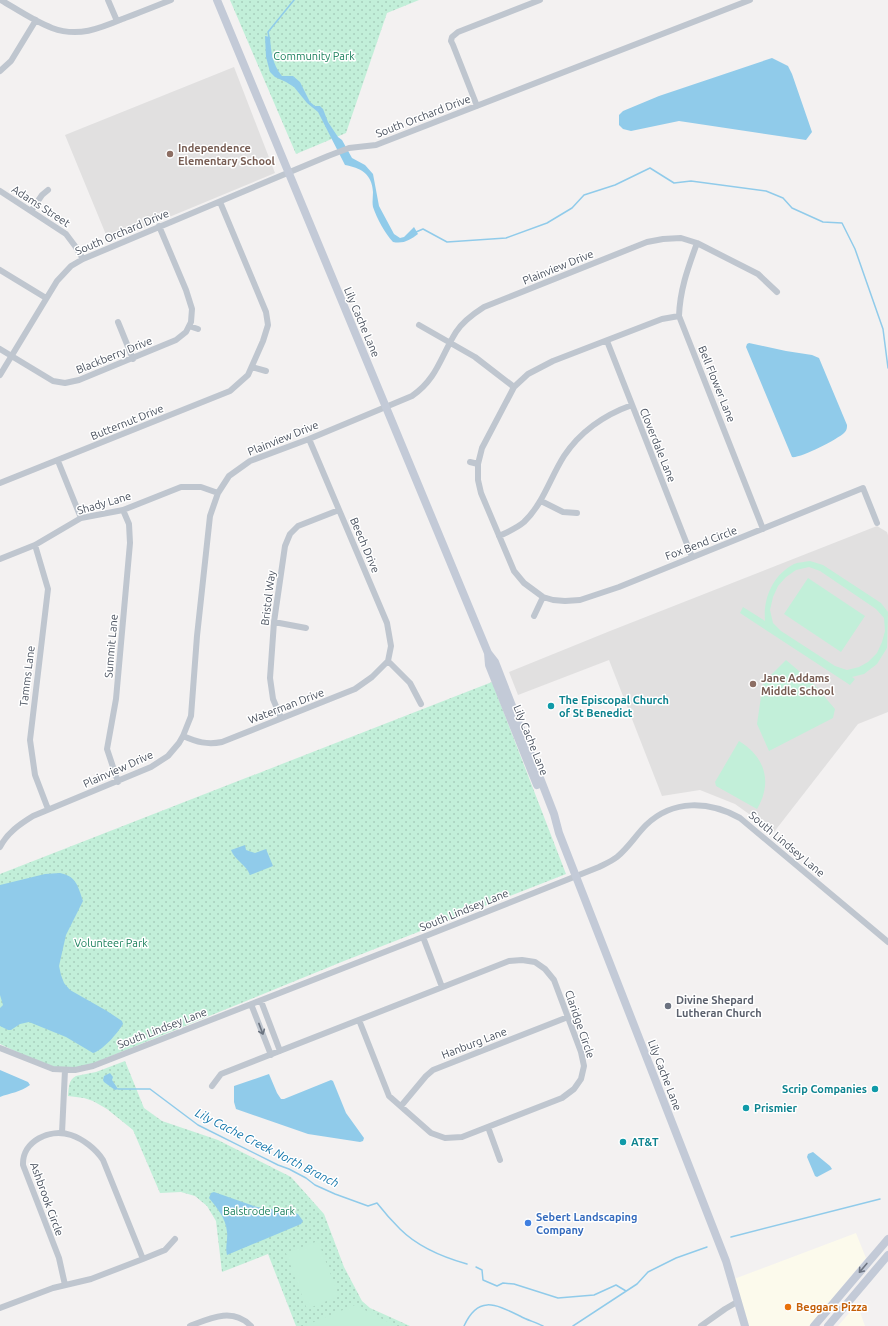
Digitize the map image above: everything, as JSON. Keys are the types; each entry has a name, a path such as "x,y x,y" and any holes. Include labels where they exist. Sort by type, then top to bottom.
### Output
{"street":[{"path":"1,0 36,20 59,30 81,32 96,30 171,0"},
{"path":"108,0 117,22"},
{"name":"Lily Cache Lane","path":"217,0 488,653 489,665 550,818 559,833 726,1262 734,1284 737,1302 745,1326"},
{"path":"477,106 452,45 452,37 456,33 540,0"},
{"name":"South Orchard Drive","path":"0,374 57,282 71,266 83,259 332,154 349,148 376,145 750,0"},
{"path":"0,71 11,61 36,20"},
{"path":"31,211 42,195 48,190"},
{"name":"Adams Street","path":"0,191 66,234 83,259"},
{"name":"Butternut Drive","path":"0,483 230,391 248,376 268,325 266,312 220,202"},
{"path":"159,226 186,290 192,309 191,322 189,326 198,329"},
{"name":"Plainview Drive","path":"1,844 21,823 48,809 118,782 151,767 168,756 184,736 191,716 197,636 210,516 218,493 230,476 250,461 309,439 412,396 422,389 431,378 456,332 463,323 472,314 484,307 647,242 681,238 697,243 758,274 777,292"},
{"name":"Bell Flower Lane","path":"697,243 682,287 679,316 763,530"},
{"path":"0,270 46,298"},
{"name":"Fox Bend Circle","path":"679,316 662,319 540,367 528,374 514,387 482,448 478,464 480,488 499,536 518,576 524,583 543,597 553,600 574,601 586,599 763,530 863,488 877,523"},
{"path":"118,322 133,359"},
{"path":"419,325 475,357 514,387"},
{"name":"Blackberry Drive","path":"0,349 53,381 65,383 79,380 176,340 186,332 189,326"},
{"name":"Cloverdale Lane","path":"607,341 692,557"},
{"path":"252,367 266,371"},
{"path":"499,536 523,523 533,512 564,456 582,435 607,416 632,405"},
{"name":"Beech Drive","path":"309,439 387,623 391,646 388,661"},
{"path":"58,461 81,518"},
{"path":"470,462 478,464"},
{"name":"Shady Lane","path":"0,559 35,545 81,518 123,510 181,487 201,487 218,493"},
{"path":"540,501 563,512 577,513"},
{"name":"Summit Lane","path":"118,782 107,750 116,699 130,543 129,524 123,510"},
{"name":"Bristol Way","path":"281,718 273,699 270,678 274,622 285,546 290,534 298,526 339,510"},
{"name":"Tamms Lane","path":"35,545 48,589 30,740 35,775 48,809"},
{"path":"534,616 543,597"},
{"path":"274,622 306,628"},
{"path":"388,661 410,683 421,704"},
{"name":"Waterman Drive","path":"184,736 202,744 215,744 222,742 355,689 372,677 388,661"},
{"name":"South Lindsey Lane","path":"0,1048 54,1069 77,1070 93,1066 599,867 617,857 654,818 682,806 712,806 729,812 749,825 888,942"},
{"path":"423,937 442,987"},
{"name":"Claridge Circle","path":"212,1086 221,1074 509,961 522,960 535,962 545,969 554,980 581,1052 584,1066 581,1079 574,1089 562,1098 462,1137 445,1138 431,1133 389,1096 359,1020"},
{"path":"261,1000 280,1051"},
{"path":"251,1004 271,1055"},
{"name":"Hanburg Lane","path":"401,1106 426,1076 433,1070 568,1017"},
{"path":"65,1070 62,1133 78,1138 97,1152 103,1160 143,1259"},
{"path":"488,1127 500,1160"},
{"name":"Ashbrook Circle","path":"62,1133 48,1135 32,1143 24,1154 23,1165 59,1258 64,1285"},
{"path":"1,1305 53,1288 91,1279 143,1259 165,1250 174,1238"},
{"path":"814,1326 888,1239"},
{"path":"828,1326 888,1255"},
{"path":"700,1326 737,1302"},
{"path":"240,1317 243,1310"},
{"path":"190,1326 219,1316 240,1317 251,1326"}],"shaded area":[{"name":"Independence Elementary School","path":"234,67 275,173 109,242 65,135"},
{"name":"Jane Addams Middle School","path":"877,526 887,532 888,535 888,712 858,724 774,832 735,804 700,790 662,796 609,660 518,695 509,672"},
{"path":"856,1233 866,1258 809,1326 748,1326 734,1279"},
{"path":"857,1304 865,1326 838,1326"}],"green space":[{"name":"Community Park","path":"230,0 419,0 387,13 346,133 296,154"},
{"path":"810,561 823,565 881,603 888,612 887,648 877,664 864,674 852,677 855,679 850,685 740,613 743,607 765,621 768,596 780,574 794,564","holes":["809,567 820,571 876,609 884,618 885,631 877,653 868,662 859,667 847,670 835,666 781,631 773,623 770,610 773,597 778,586 786,577 796,570"]},
{"path":"808,578 865,616 841,652 784,614"},
{"path":"786,660 812,682 835,709 833,718 769,751 757,724 763,683"},
{"name":"Volunteer Park","path":"492,682 566,874 344,961 77,1070 53,1069 0,1044 0,874"},
{"path":"739,741 748,747 755,755 764,771 765,789 757,809 716,786 715,782"},
{"name":"Balstrode Park","path":"125,1061 144,1108 162,1121 218,1140 291,1177 324,1214 344,1267 362,1301 370,1308 410,1326 296,1326 268,1254 222,1272 216,1221 207,1206 195,1196 181,1192 160,1193 133,1130 107,1109 93,1101 68,1096 70,1082 76,1076 96,1072"},
{"path":"318,1241 339,1296 307,1309 286,1253"},
{"path":"355,1305 396,1326 304,1326"}],"water":[{"path":"265,36 270,37 274,62 282,76 293,76 300,82 310,102 315,106 320,106 323,109 328,122 338,137 342,140 352,158 365,165 373,174 379,206 394,234 400,238 404,237 414,227 418,234 404,242 393,242 384,230 373,207 373,192 368,176 356,168 345,165 318,112 307,103 294,87 275,77 270,72 266,57"},
{"path":"772,58 788,66 792,74 812,132 806,140 679,121 631,131 623,129 619,125 619,115 623,111 659,96"},
{"path":"749,343 812,355 819,358 847,425 846,431 834,440 818,448 802,455 792,457 746,347"},
{"path":"245,845 246,850 255,853 266,849 273,866 250,875 231,850"},
{"path":"45,874 65,874 76,882 83,901 66,935 59,966 64,983 70,990 107,1011 122,1021 123,1024 110,1041 97,1052 93,1053 66,1037 29,1022 20,1024 11,1030 0,1026 0,1008 3,1005 0,995 0,885"},
{"path":"0,1070 28,1082 30,1085 19,1091 0,1097"},
{"path":"110,1073 113,1077 112,1080 118,1089 115,1090 103,1080 104,1076"},
{"path":"269,1074 281,1099 331,1080 333,1081 346,1113 364,1138 363,1141 360,1142 308,1134 236,1109 234,1102 234,1086"},
{"path":"813,1152 832,1169 817,1177 815,1176 807,1157 808,1154"},
{"path":"214,1192 257,1207 298,1214 303,1221 301,1224 227,1255 227,1235 225,1222 209,1198 211,1193"}],"waterway":[{"path":"269,37 268,32 294,0"},
{"path":"416,232 423,229 447,242 506,238 547,223 572,208 584,195 615,185 650,168 674,183 691,181 766,191 783,198 792,208 823,222 842,223 855,249 883,329 888,368"},
{"name":"Lily Cache Creek North Branch","path":"118,1089 150,1089 198,1125 289,1169 306,1178 315,1185 368,1206 377,1203 400,1229 415,1241 440,1255 467,1264"},
{"path":"731,1237 880,1199"},
{"path":"573,1326 637,1284 648,1272 676,1258 707,1247"},
{"name":"Lily Cache Creek North Branch","path":"476,1267 482,1270 483,1280 497,1286 503,1283 514,1284 558,1298 594,1295 616,1285 626,1291"},
{"path":"464,1326 469,1316 475,1310 481,1306 488,1305 503,1308 543,1326"}],"place":[{"name":"Independence Elementary School","path":"170,154"},
{"name":"Jane Addams Middle School","path":"753,684"},
{"name":"The Episcopal Church of St Benedict","path":"551,706"},
{"name":"Divine Shepard Lutheran Church","path":"668,1006"},
{"name":"Scrip Companies","path":"875,1089"},
{"name":"Prismier","path":"746,1108"},
{"name":"AT&T","path":"623,1142"},
{"name":"Sebert Landscaping Company","path":"528,1223"},
{"name":"Beggars Pizza","path":"788,1307"}]}
